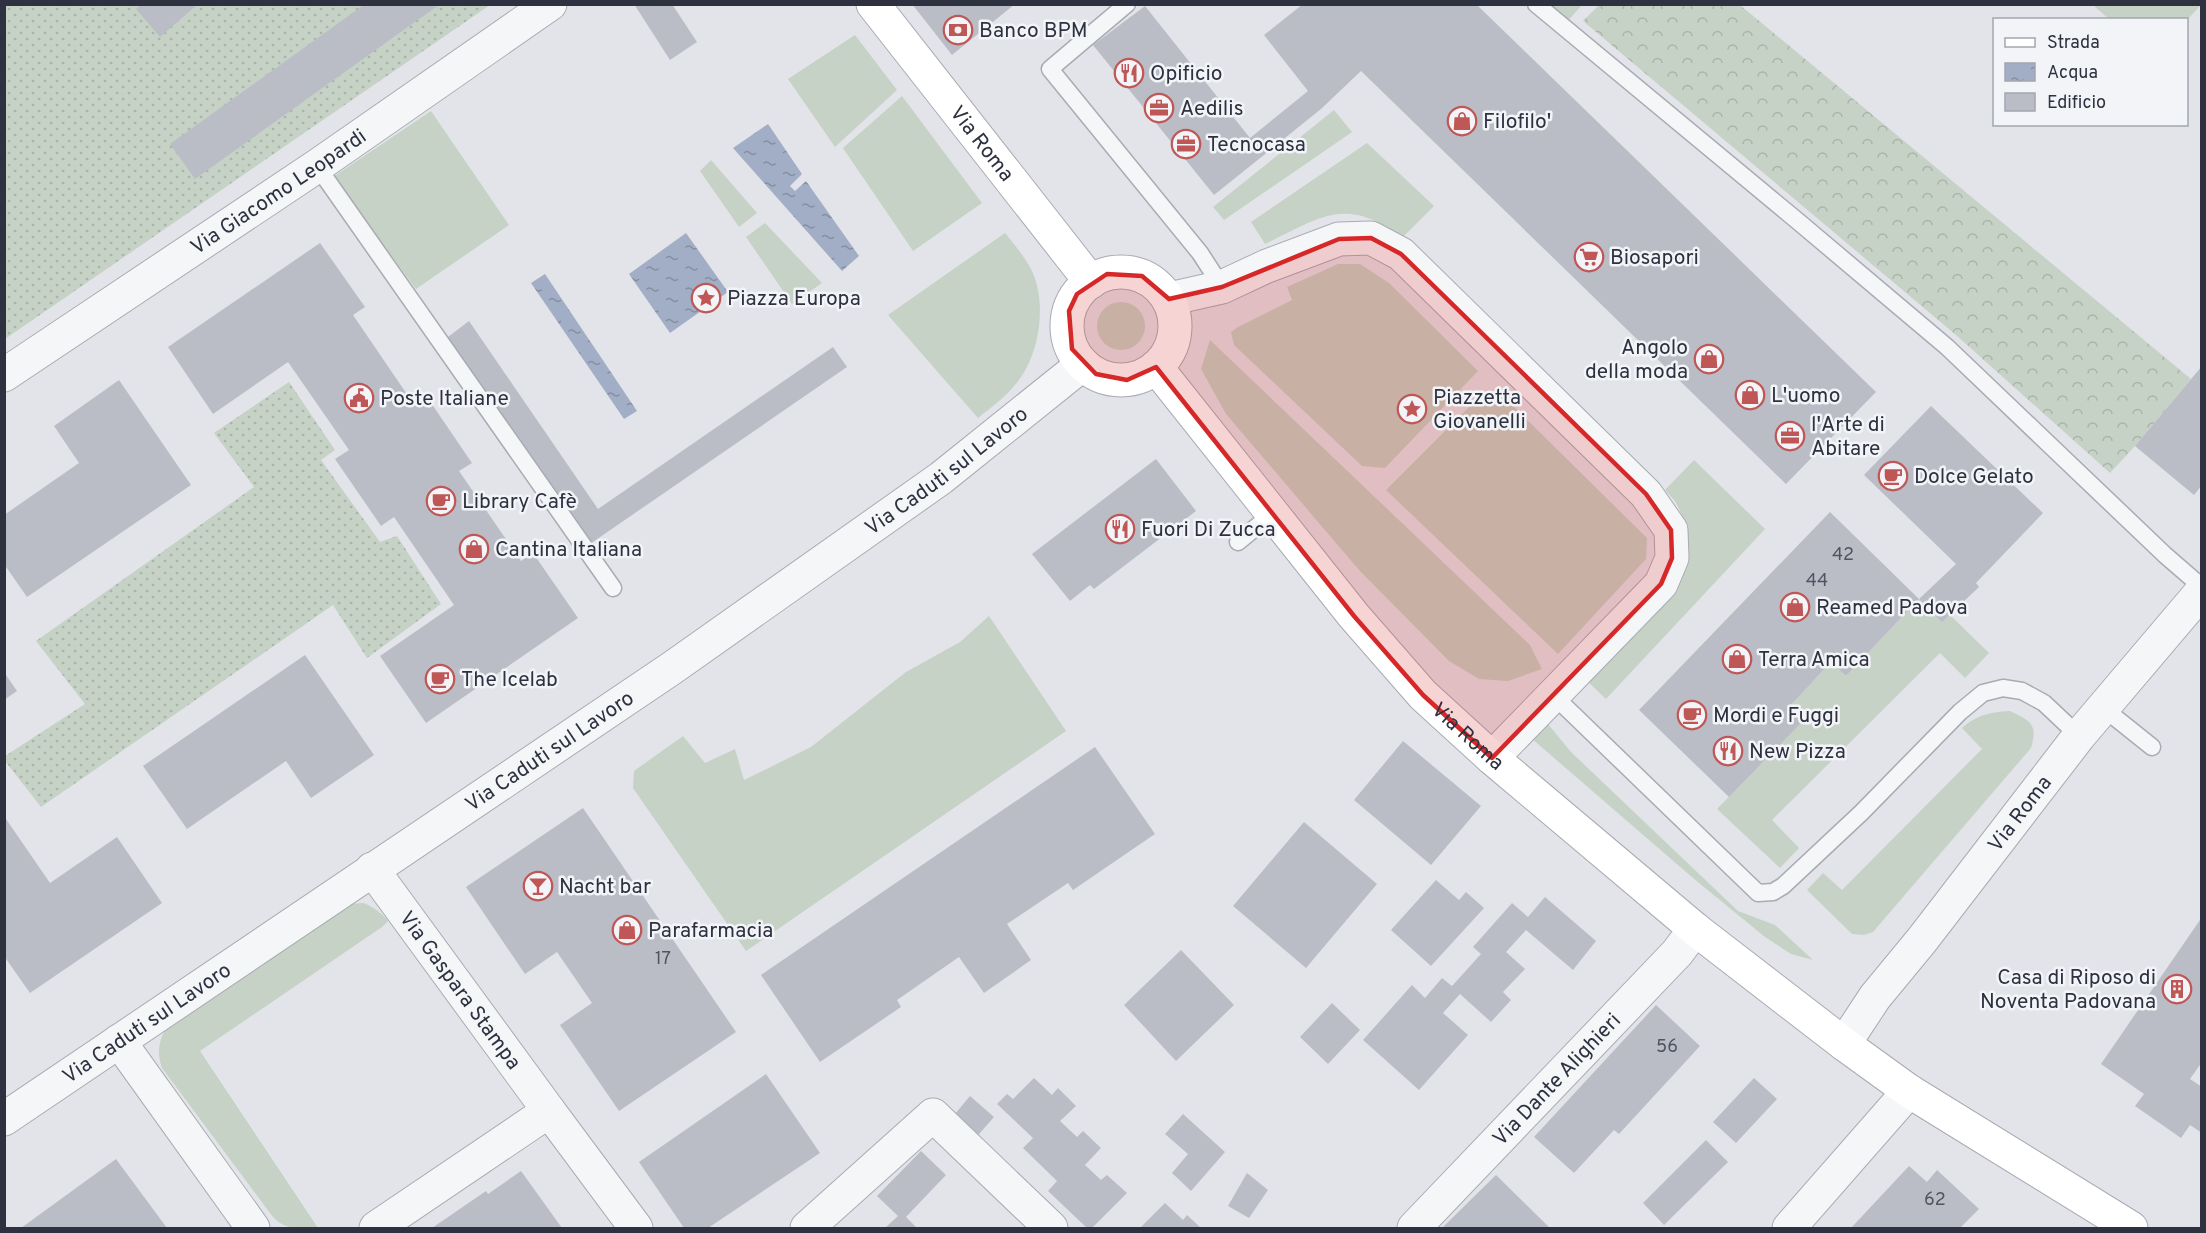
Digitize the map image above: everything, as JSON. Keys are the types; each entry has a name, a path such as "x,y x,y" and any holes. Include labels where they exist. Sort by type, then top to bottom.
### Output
{"street":[{"name":"Via Giacomo Leopardi","path":"4,375 317,166 550,4"},
{"name":"Via Roma","path":"873,4 1091,282"},
{"path":"1169,299 1222,287 1267,266 1339,239 1371,238 1401,254 1646,494 1671,530 1672,558 1661,584 1492,758"},
{"path":"1125,272 1142,276 1158,286 1169,299 1175,317 1174,336 1168,353 1156,367 1143,376 1127,380 1111,379 1096,374 1083,364 1072,349 1067,330 1069,312 1077,294 1091,282 1107,274 1125,272"},
{"name":"Via Caduti sul Lavoro","path":"4,1119 672,668 932,485 1083,364"},
{"name":"Via Roma","path":"1156,367 1354,616 1424,695 1492,758 1695,929 1844,1044 1909,1090 2131,1228"},
{"name":"Via Roma","path":"1844,1044 1875,997 1922,940 2079,736 2202,589"},
{"name":"Via Gaspara Stampa","path":"372,869 636,1228"},
{"name":"Via Dante Alighieri","path":"1414,1228 1677,953 1695,929"},
{"path":"119,1041 253,1228"},
{"path":"1789,1228 1909,1090"},
{"path":"376,1228 549,1111"},
{"path":"807,1228 933,1115 1051,1228"}],"lane":[{"path":"1128,4 1050,69 1200,253 1222,287"},
{"path":"1536,4 1947,347 2202,589"},
{"path":"317,166 613,588"},
{"path":"1238,542 1272,514"},
{"path":"1553,695 1758,893 1773,892 1783,886 1861,813 1960,712 1983,693 2003,688 2022,691 2044,703 2079,736"},
{"path":"2102,707 2151,747"}],"highlighted area":[{"path":"1371,238 1401,254 1646,494 1671,530 1672,558 1661,584 1492,758 1423,695 1354,616 1156,367 1127,380 1096,374 1072,349 1069,311 1077,294 1107,274 1142,276 1169,299 1222,287 1339,239"}],"green space":[{"path":"5,5 490,5 5,339"},
{"path":"1543,5 1582,5 1566,23"},
{"path":"1599,5 1740,5 2191,379 2110,473 1956,335 1583,21"},
{"path":"2093,5 2201,5 2188,19 2108,18"},
{"path":"855,35 897,90 835,147 788,79"},
{"path":"902,96 982,203 913,251 843,148"},
{"path":"1334,110 1352,132 1224,220 1213,207"},
{"path":"431,111 509,225 416,289 333,177"},
{"path":"1367,143 1434,206 1402,238 1365,217 1349,214 1318,219 1265,244 1251,222"},
{"path":"711,160 757,213 739,227 700,171"},
{"path":"765,223 822,283 792,304 746,237"},
{"path":"1005,233 1030,267 1035,279 1040,308 1037,338 1028,365 1017,383 978,418 888,315"},
{"path":"1338,264 1360,264 1389,283 1478,371 1385,468 1362,466 1234,345 1231,332 1292,300 1287,287"},
{"path":"1116,302 1126,302 1138,309 1145,321 1145,331 1138,343 1126,350 1116,350 1101,339 1097,331 1097,321 1108,306"},
{"path":"1210,340 1530,645 1542,669 1508,681 1479,679 1449,661 1359,570 1226,414 1201,369"},
{"path":"289,382 335,450 321,460 380,542 397,536 441,604 367,658 333,605 41,807 5,761 5,756 85,704 36,641 254,487 214,433"},
{"path":"1496,389 1647,538 1646,559 1558,654 1386,490 1472,404 1485,401"},
{"path":"1694,460 1765,529 1606,699 1586,680 1684,569 1689,544 1683,517 1675,501 1665,490"},
{"path":"1919,599 1942,621 1950,615 1989,653 1965,678 1940,653 1772,820 1799,848 1780,868 1717,809 1803,721 1789,707 1831,662 1846,676"},
{"path":"989,616 1066,731 746,951 633,788 634,771 683,736 705,763 735,749 744,780 811,747 906,672 960,642"},
{"path":"2010,711 2031,724 2034,734 2031,748 1873,932 1864,935 1852,934 1807,890 1823,873 1842,890 1982,749 1962,728 1984,715"},
{"path":"1539,723 1548,724 1571,752 1738,911 1775,925 1813,960 1791,954 1765,937 1531,738"},
{"path":"364,903 377,910 388,921 200,1051 318,1228 288,1227 273,1217 162,1068 159,1058 160,1044 165,1030 349,904"}],"water":[{"path":"768,124 802,174 790,186 795,191 806,181 859,256 842,271 733,148"},
{"path":"686,233 728,292 670,333 629,274"},
{"path":"545,274 637,411 624,419 531,283"}],"building":[{"path":"141,4 198,4 160,37 136,9"},
{"path":"365,4 440,4 195,179 170,144"},
{"path":"634,4 672,4 697,42 670,60"},
{"name":"Banco BPM","path":"912,4 1015,4 952,55"},
{"path":"1303,4 1476,4 1876,392 1786,484 1361,71 1321,109 1214,195 1093,45 1145,6 1250,138 1308,91 1264,35"},
{"path":"320,243 365,307 353,315 415,406 427,397 472,463 459,471 521,561 533,553 578,618 426,723 380,656 454,605 394,517 381,526 335,459 349,450 288,362 213,414 168,347"},
{"path":"469,321 598,509 833,347 847,367 590,544 448,337"},
{"path":"2202,366 2202,485 2194,495 2135,446"},
{"path":"119,380 191,485 27,597 4,564 4,515 79,463 54,426"},
{"path":"1931,406 2043,513 1976,583 1979,587 1942,622 1919,599 1956,564 1864,475"},
{"path":"1156,459 1196,511 1094,589 1090,585 1070,601 1032,554"},
{"path":"1830,512 1919,599 1846,676 1831,662 1789,707 1803,721 1729,797 1639,710"},
{"path":"305,655 374,755 311,798 286,761 187,829 143,766"},
{"path":"4,672 17,691 4,700"},
{"path":"1403,741 1481,806 1431,865 1354,800"},
{"path":"1095,747 1155,834 1073,890 1068,883 1007,924 1031,960 984,993 959,957 897,1000 901,1007 820,1062 761,975"},
{"path":"583,808 736,1032 619,1111 560,1025 592,1003 557,952 525,974 466,887"},
{"path":"4,816 50,883 117,837 162,903 30,993 4,956"},
{"path":"1304,822 1377,884 1306,968 1233,906"},
{"path":"1436,880 1459,900 1466,892 1484,908 1431,966 1391,930"},
{"path":"1545,897 1596,941 1573,970 1526,930 1506,952 1525,969 1503,992 1511,1000 1491,1022 1460,994 1443,1013 1468,1035 1419,1090 1363,1040 1412,985 1425,998 1442,978 1452,986 1481,954 1473,947 1512,903 1528,917"},
{"name":"Casa di Riposo di Noventa Padovana","path":"2202,917 2202,1062 2190,1079 2202,1087 2202,1133 2190,1125 2181,1138 2135,1106 2144,1094 2101,1064"},
{"path":"1181,950 1234,1005 1176,1061 1124,1005"},
{"path":"1332,1003 1360,1030 1328,1064 1300,1037"},
{"path":"1656,1005 1700,1046 1619,1134 1614,1130 1574,1173 1534,1137"},
{"path":"766,1074 820,1153 708,1228 684,1228 639,1162"},
{"path":"1034,1078 1052,1095 1058,1088 1076,1106 1060,1121 1077,1137 1083,1131 1101,1148 1085,1165 1101,1180 1107,1175 1127,1193 1092,1228 1087,1228 1048,1191 1057,1181 1023,1148 1033,1138 997,1104 1007,1094 1013,1099"},
{"path":"1754,1078 1777,1099 1736,1143 1713,1122"},
{"path":"970,1096 994,1117 973,1141 950,1120"},
{"path":"1183,1114 1225,1152 1191,1191 1172,1173 1188,1154 1165,1134"},
{"path":"1706,1140 1728,1162 1664,1225 1643,1203"},
{"path":"921,1151 946,1175 906,1217 917,1228 885,1228 898,1216 877,1196"},
{"path":"116,1159 167,1228 21,1228"},
{"path":"1909,1166 1927,1182 1937,1170 1979,1209 1960,1228 1851,1228"},
{"path":"521,1171 562,1228 432,1228 486,1191 488,1194"},
{"path":"1247,1173 1268,1190 1249,1218 1228,1206"},
{"path":"1496,1175 1550,1228 1442,1228"},
{"path":"1165,1203 1183,1220 1187,1215 1201,1228 1140,1228"}],"place":[{"name":"Banco BPM","path":"958,30"},
{"name":"Opificio","path":"1129,73"},
{"name":"Aedilis","path":"1159,108"},
{"name":"Filofilo'","path":"1462,121"},
{"name":"Tecnocasa","path":"1186,144"},
{"name":"Biosapori","path":"1589,257"},
{"name":"Piazza Europa","path":"706,298"},
{"name":"Angolo della moda","path":"1709,359"},
{"name":"L'uomo","path":"1750,395"},
{"name":"Poste Italiane","path":"359,398"},
{"name":"Piazzetta Giovanelli","path":"1412,409"},
{"name":"l'Arte di Abitare","path":"1790,436"},
{"name":"Dolce Gelato","path":"1893,476"},
{"name":"Library Cafè","path":"441,501"},
{"name":"Fuori Di Zucca","path":"1120,529"},
{"name":"Cantina Italiana","path":"474,549"},
{"name":"Reamed Padova","path":"1795,607"},
{"name":"Terra Amica","path":"1737,659"},
{"name":"The Icelab","path":"440,679"},
{"name":"Mordi e Fuggi","path":"1692,715"},
{"name":"New Pizza","path":"1728,751"},
{"name":"Nacht bar","path":"538,886"},
{"name":"Parafarmacia","path":"627,930"},
{"name":"Casa di Riposo di Noventa Padovana","path":"2177,989"}]}
